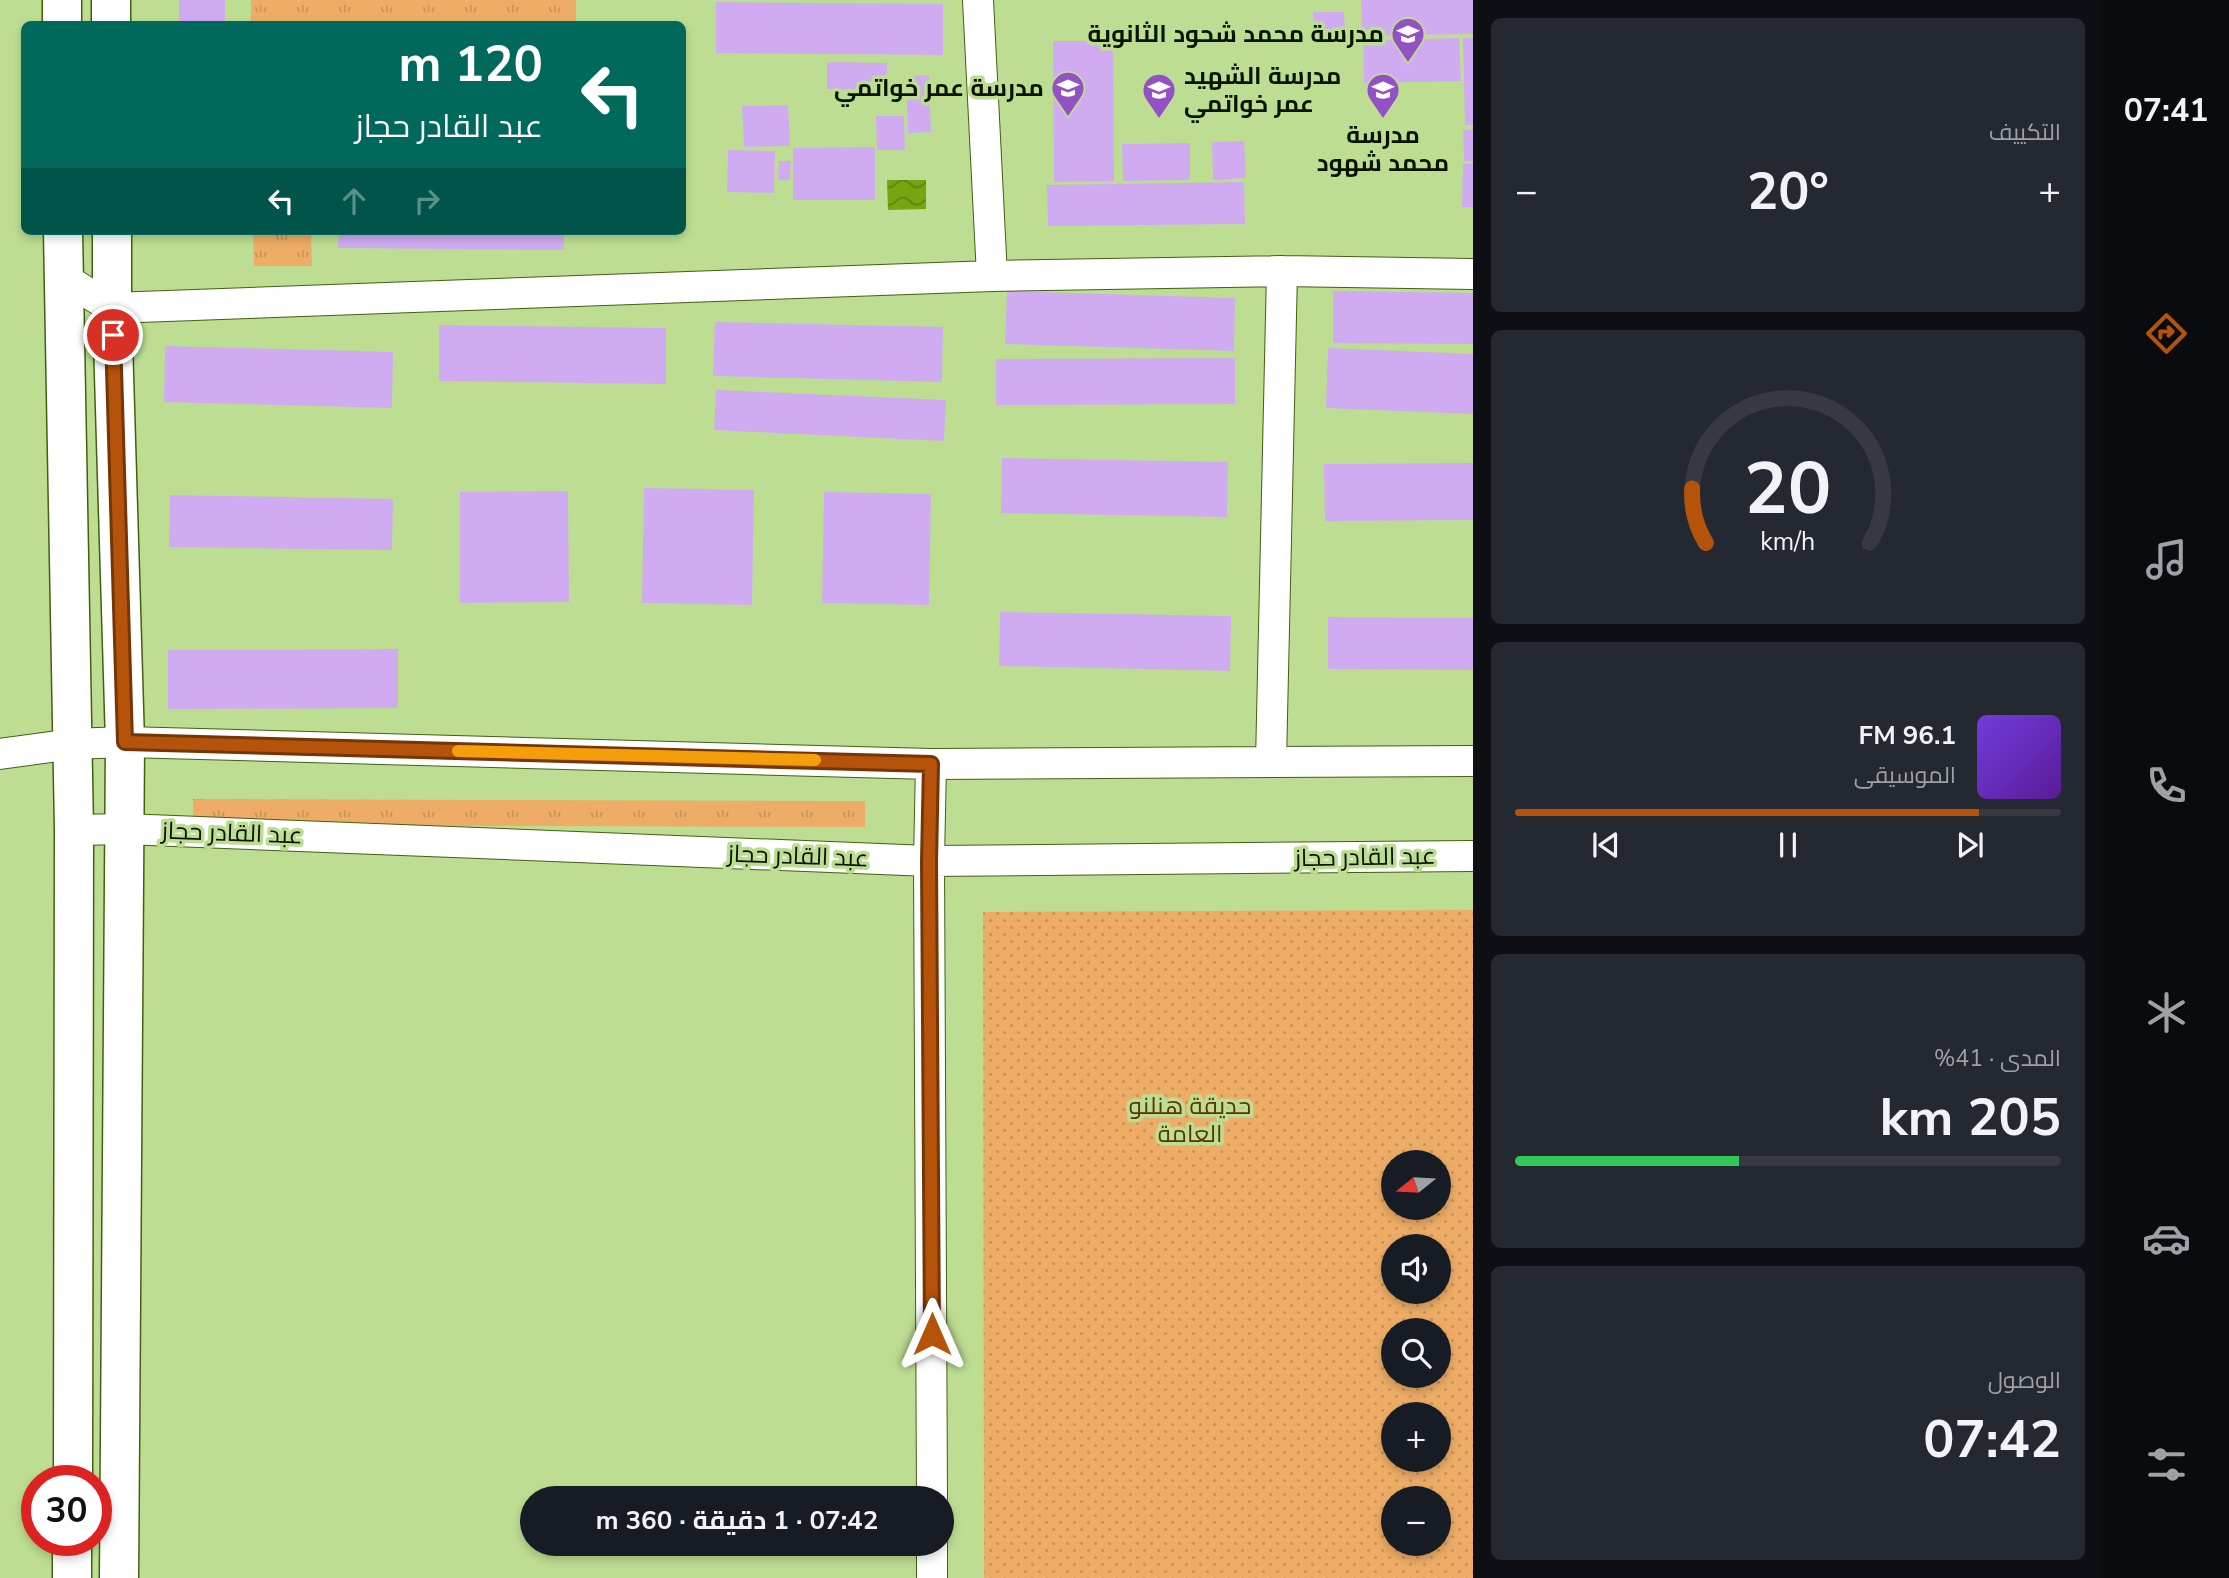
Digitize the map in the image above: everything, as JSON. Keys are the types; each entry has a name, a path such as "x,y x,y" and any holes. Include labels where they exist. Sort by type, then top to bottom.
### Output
{"main road":[{"path":"62,0 62,21"},
{"path":"111,0 111,21"},
{"path":"63,235 74,830 72,1465"},
{"path":"111,235 125,742 119,1578"},
{"path":"72,1556 72,1578"}],"street":[{"path":"978,0 992,276"},
{"path":"1271,762 1282,271"},
{"path":"64,278 112,308 992,276 1282,271 1473,274"},
{"path":"0,754 72,744 125,742 931,764 1473,761"},
{"path":"931,764 929,861 932,1486"},
{"name":"عبد القادر حجاز","path":"74,830 124,829 929,861 1473,856"},
{"path":"932,1556 933,1578"}],"green space":[{"path":"251,0 576,0 576,21 251,21"},
{"path":"253,235 311,235 312,266 254,266"},
{"path":"193,799 865,801 865,827 193,825"},
{"name":"حديقة هنلنو العامة","path":"1473,910 1473,1578 984,1578 983,912"}],"water":[{"path":"887,180 926,180 926,209 888,210"}],"building":[{"path":"179,0 225,0 225,21 179,21"},
{"path":"1361,0 1473,0 1473,34 1362,36"},
{"path":"716,2 943,4 943,55 716,53"},
{"path":"1313,12 1344,12 1345,31 1314,32"},
{"path":"1459,38 1461,81 1364,83 1363,41"},
{"path":"1463,38 1473,38 1473,125 1465,125"},
{"path":"1053,41 1113,41 1114,181 1054,182"},
{"path":"827,62 887,63 886,90 827,89"},
{"path":"929,75 931,132 908,133 906,76"},
{"path":"788,105 790,146 744,147 742,106"},
{"path":"876,116 904,116 905,150 877,150"},
{"path":"1473,129 1473,161 1464,161 1463,130"},
{"path":"1244,141 1246,178 1213,180 1212,142"},
{"path":"1190,143 1190,180 1123,181 1122,144"},
{"path":"875,147 875,200 793,200 793,148"},
{"path":"728,150 775,151 774,193 727,192"},
{"path":"779,161 791,161 790,180 778,180"},
{"path":"1463,164 1473,164 1473,207 1462,207"},
{"path":"1244,182 1245,224 1048,226 1047,185"},
{"path":"339,235 564,235 564,250 338,248"},
{"path":"1007,291 1235,298 1234,351 1005,344"},
{"path":"1333,291 1473,293 1473,344 1333,343"},
{"path":"715,322 943,327 942,382 713,376"},
{"path":"439,325 666,328 666,384 439,381"},
{"path":"165,346 393,352 392,408 164,402"},
{"path":"1328,348 1473,354 1473,414 1326,408"},
{"path":"1235,358 1235,404 996,405 996,359"},
{"path":"716,390 946,400 944,441 714,430"},
{"path":"1002,458 1228,462 1227,517 1001,513"},
{"path":"1473,463 1473,520 1325,521 1324,464"},
{"path":"644,488 754,490 752,605 642,603"},
{"path":"568,491 569,602 460,603 460,492"},
{"path":"824,492 931,494 929,605 822,603"},
{"path":"170,495 393,499 392,550 169,547"},
{"path":"1000,612 1231,616 1230,671 999,666"},
{"path":"1328,617 1473,618 1473,670 1328,669"},
{"path":"398,649 398,708 168,709 168,650"}],"slow traffic":[{"path":"458,751 815,760"}],"place":[{"name":"مدرسة محمد شحود الثانوية","path":"1408,64"},
{"name":"مدرسة عمر خواتمي","path":"1068,118"},
{"name":"مدرسة الشهيد عمر خواتمي","path":"1159,120"},
{"name":"مدرسة محمد شهود","path":"1383,120"}],"route":[{"path":"113,335 125,742 931,764 929,861 932,1334"}]}
